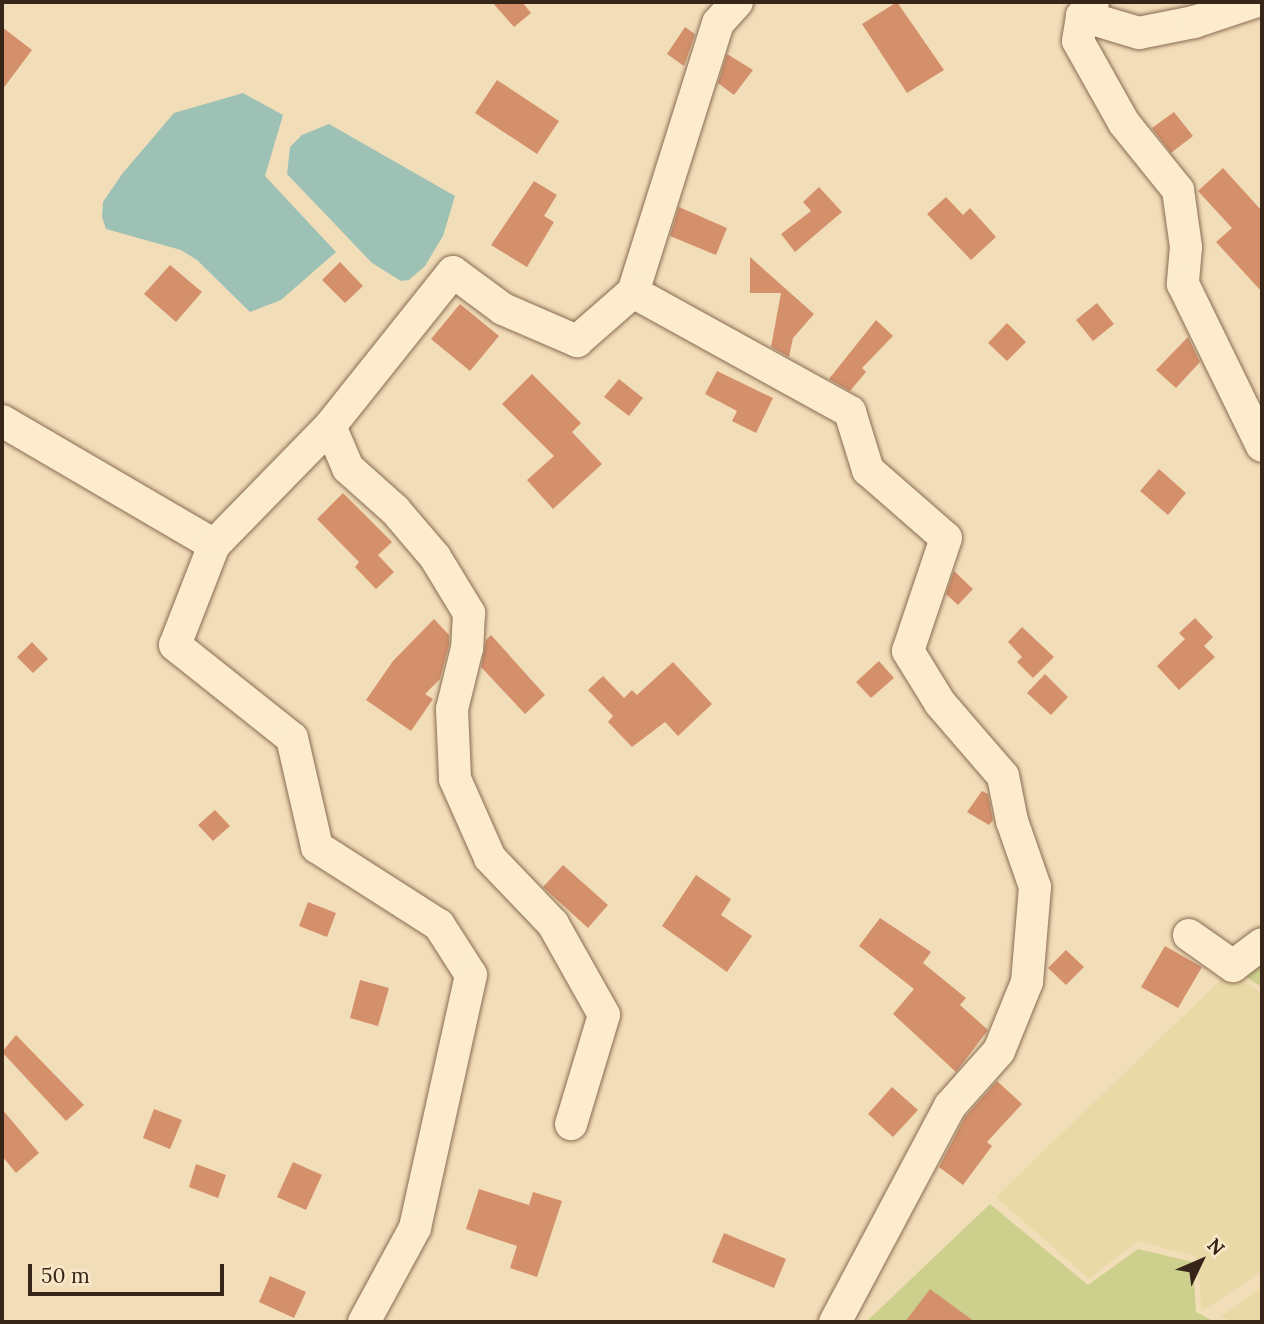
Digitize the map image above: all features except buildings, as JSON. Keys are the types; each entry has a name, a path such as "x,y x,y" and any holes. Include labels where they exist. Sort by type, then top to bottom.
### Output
{"street":[{"path":"364,1322 415,1228 471,975 439,925 317,847 292,738 175,645 214,545 330,426 453,272 503,309 578,341 633,292 718,23 737,2"},
{"path":"1254,2 1194,22 1139,33 1087,9 1078,41 1124,123 1178,190 1186,247 1183,284 1262,446"},
{"path":"633,292 850,412 868,470 946,538 908,652 940,703 1003,776 1012,821 1035,887 1027,982 999,1051 950,1106 835,1322"},
{"path":"2,421 214,545"},
{"path":"330,426 348,468 395,510 435,557 470,613 467,648 452,709 455,779 491,858 553,923 604,1016 571,1124"},
{"path":"1189,935 1233,966 1262,944"}],"shaded area":[{"path":"1230,971 1262,994 1262,1271 1202,1311 1197,1257 1138,1241 1089,1279 996,1197"},
{"path":"1262,1287 1262,1322 1232,1322 1221,1316"}],"green space":[{"path":"1262,946 1262,987 1237,971"},
{"path":"990,1204 1088,1285 1138,1249 1193,1262 1196,1312 1215,1322 866,1322"}],"water":[{"path":"243,93 283,115 265,176 336,252 281,300 250,312 197,260 181,250 106,229 102,217 103,202 122,174 174,113"},
{"path":"329,124 455,196 443,236 425,266 409,280 401,281 372,263 287,174 290,147 302,135"}]}
